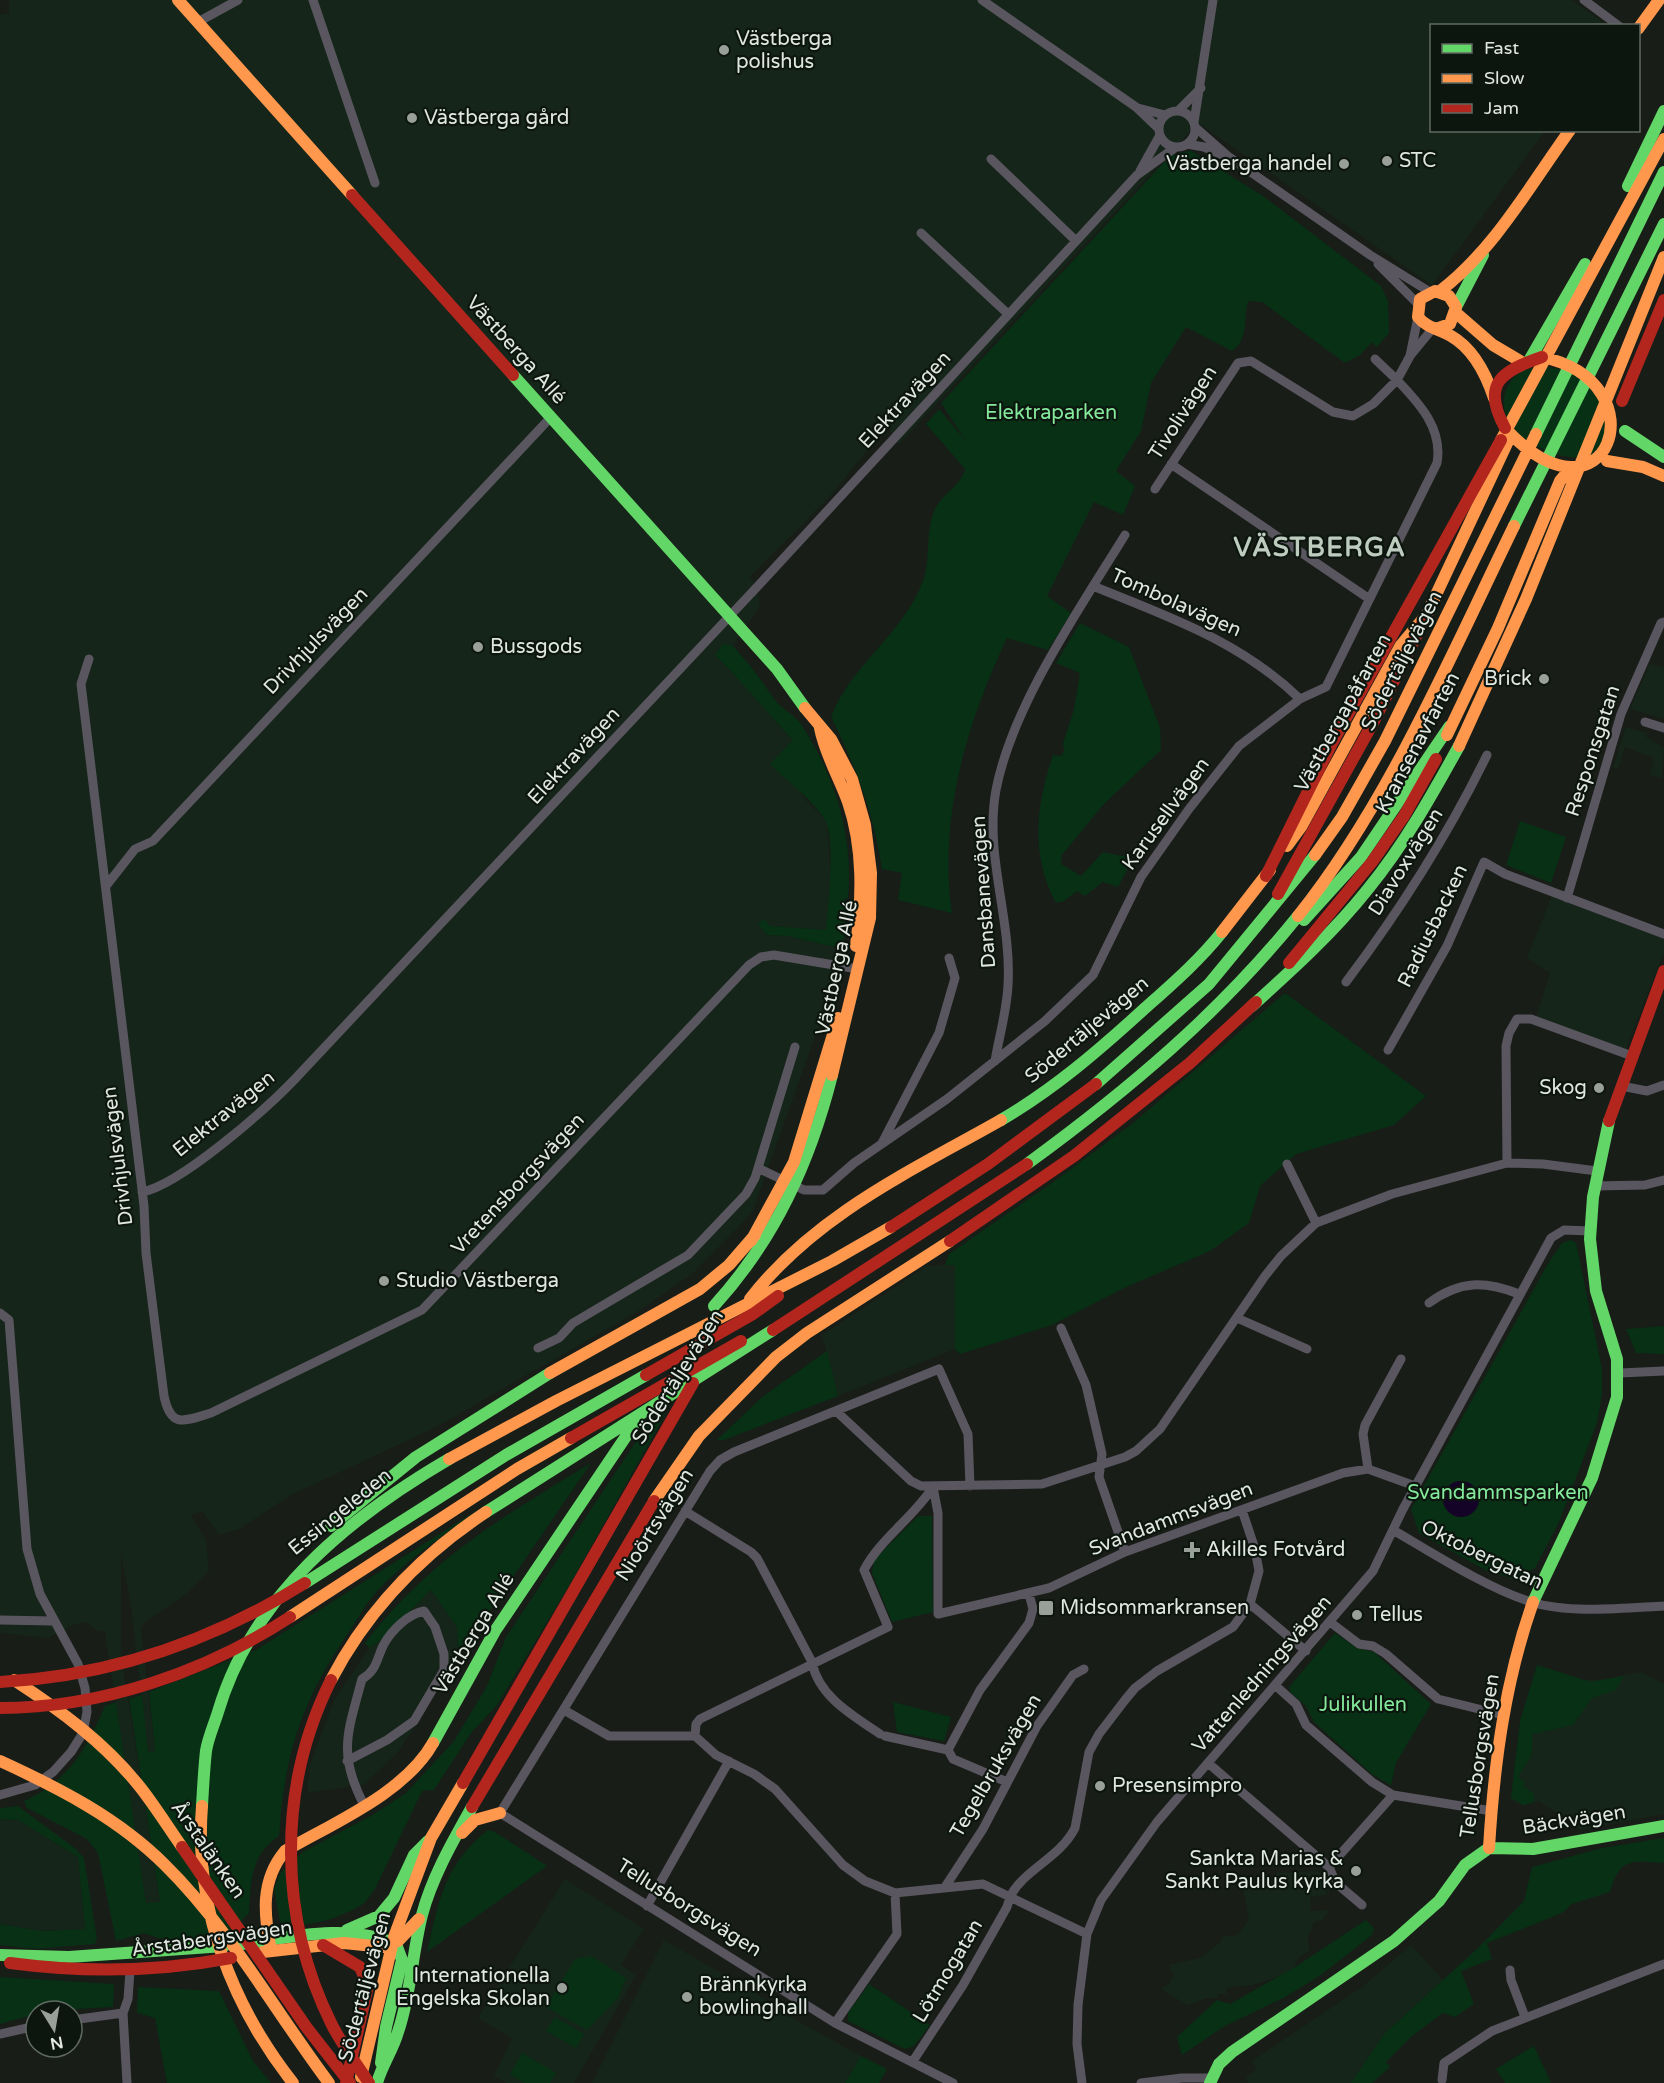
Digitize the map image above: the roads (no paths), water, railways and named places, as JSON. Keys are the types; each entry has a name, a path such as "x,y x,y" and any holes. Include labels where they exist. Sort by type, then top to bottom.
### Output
{"main road":[{"name":"Västberga Allé","path":"178,0 777,669 820,728 831,738 846,768 867,834 873,897 820,1123 748,1264 714,1306"},
{"path":"1640,26 1659,0"},
{"path":"1494,399 1502,376 1525,360 1622,197 1664,111"},
{"path":"1569,132 1497,232 1452,282 1420,299 1419,317 1424,325 1454,338 1478,362 1494,399 1499,422 1510,437 1525,450 1548,462 1571,468 1593,466 1607,461 1643,467 1664,476"},
{"path":"1266,876 1332,742 1593,273 1664,139"},
{"name":"Södertäljevägen","path":"807,1275 918,1211 1030,1136 1165,1025 1210,983 1313,861 1350,805 1404,702 1664,172"},
{"name":"Södertäljevägen","path":"844,1284 982,1197 1118,1097 1181,1041 1272,948 1329,872 1375,803 1664,224"},
{"path":"1434,329 1450,324 1497,232"},
{"path":"1252,1006 1301,963 1358,902 1384,869 1421,812 1483,699 1538,570 1664,257"},
{"path":"1435,291 1449,296 1456,309 1481,338 1498,351 1525,360 1542,357 1560,359 1581,366 1615,390 1624,417 1664,457"},
{"path":"1607,461 1620,446 1624,417 1664,300"},
{"name":"Västbergapåfarten","path":"1266,876 1301,826 1401,645 1427,614 1462,544 1510,437"},
{"name":"Kransenavfarten","path":"1252,1006 1330,916 1404,816 1443,745 1449,727 1498,628 1560,481 1571,468"},
{"path":"1271,911 1288,873 1327,808 1427,614"},
{"path":"1272,948 1316,909 1355,865 1395,810 1449,727"},
{"name":"Södertäljevägen","path":"360,2083 394,1944 431,1838 707,1360 764,1279 804,1240 847,1208 1032,1102 1080,1067 1185,972 1217,938 1266,876"},
{"name":"Tellusborgsvägen","path":"1211,2081 1219,2064 1232,2052 1394,1941 1439,1901 1465,1864 1489,1848 1503,1715 1532,1602 1568,1534 1609,1430 1620,1373 1617,1350 1598,1299 1590,1231 1595,1186 1597,1171 1621,1086 1664,971"},
{"name":"Södertäljevägen","path":"377,2083 381,2068 398,2034 413,1976 423,1915 443,1862 492,1769 663,1485 723,1408 776,1357 807,1333 951,1240 1074,1156 1190,1063 1252,1006"},
{"name":"Västberga Allé","path":"270,1946 265,1895 266,1881 276,1860 285,1851 402,1781 430,1748 495,1631 714,1306 754,1235 790,1182"},
{"path":"296,1572 318,1539 363,1496 435,1443 536,1381 700,1289 729,1265 754,1235"},
{"path":"0,1682 82,1673 139,1660 177,1647 257,1613 506,1455 753,1314 807,1275"},
{"name":"Essingeleden","path":"293,2083 272,2059 243,2006 218,1943 201,1850 200,1796 212,1722 228,1680 259,1622 296,1572 340,1532 381,1500 482,1439 807,1275"},
{"path":"0,1708 37,1707 84,1700 178,1673 270,1630 517,1469 605,1417 844,1284"},
{"path":"369,2083 333,2028 318,1997 303,1956 294,1915 289,1874 291,1827 301,1756 319,1702 343,1655 391,1592 424,1561 472,1523 723,1364 844,1284"},
{"name":"Årstalänken","path":"0,1672 61,1710 111,1753 166,1823 307,2028 348,2083"},
{"name":"Årstalänken","path":"0,1761 80,1801 136,1839 183,1883 244,1963 292,2035 329,2083"},
{"path":"443,1862 465,1827 487,1815 500,1813"},
{"name":"Bäckvägen","path":"1489,1848 1533,1850 1664,1826"},
{"path":"343,1932 379,1916 394,1899 414,1856 431,1838"},
{"path":"381,2068 382,2038 402,1954 394,1944 410,1931 423,1915"},
{"name":"Årstabergsvägen","path":"0,1962 49,1969 130,1971 206,1963 270,1946 343,1932 372,1935 394,1944"},
{"name":"Årstabergsvägen","path":"0,1955 53,1958 344,1942 383,1947 394,1944"},
{"path":"321,1944 360,1967 368,1986 348,2083"},
{"path":"130,1952 130,1971"}],"street":[{"path":"198,22 238,0"},
{"path":"313,0 375,183"},
{"path":"982,0 1136,107 1166,143 1176,147 1187,144 1204,147 1229,158"},
{"path":"1187,144 1194,136 1213,0"},
{"path":"1584,0 1616,24"},
{"path":"1136,107 1165,115 1179,110 1201,88"},
{"path":"1179,110 1189,114 1195,124 1229,158 1370,255 1435,291"},
{"path":"1159,132 1165,115"},
{"name":"Elektravägen","path":"1137,175 1159,132"},
{"name":"Elektravägen","path":"142,1192 156,1189 180,1174 264,1110 729,617 1137,175 1176,147"},
{"path":"991,159 1076,241"},
{"path":"921,233 1008,314"},
{"path":"1370,255 1418,304"},
{"path":"1410,356 1419,317"},
{"path":"1397,380 1410,356 1434,329"},
{"name":"Karusellvägen","path":"790,1182 810,1192 823,1190 882,1143 947,1099 1045,1021 1093,975 1141,877 1189,809 1239,746 1297,701 1326,687 1368,598 1437,464 1440,447 1438,435 1413,397 1375,359"},
{"name":"Tivolivägen","path":"1155,489 1238,363 1251,361 1333,412 1353,416 1373,404 1397,380"},
{"name":"Drivhjulsvägen","path":"106,886 135,849 153,841 550,417"},
{"path":"1171,464 1368,598"},
{"name":"Dansbanevägen","path":"995,1061 1008,985 995,850 996,791 1010,743 1046,666 1125,535"},
{"name":"Tombolavägen","path":"1093,586 1210,634 1251,658 1297,701"},
{"name":"Responsgatan","path":"1567,898 1621,714 1661,623 1664,621"},
{"name":"Drivhjulsvägen","path":"89,659 81,684 142,1192 146,1253 164,1396 168,1414 173,1419"},
{"path":"1646,722 1664,728"},
{"name":"Diavoxvägen","path":"1346,982 1383,932 1444,840 1487,755"},
{"name":"Radiusbacken","path":"1388,1050 1447,946 1484,862 1505,874 1664,934"},
{"name":"Vretensborgsvägen","path":"173,1419 181,1421 211,1413 422,1310 749,965 761,957 774,955 855,968"},
{"path":"882,1143 939,1033 955,978 949,958"},
{"path":"1507,1163 1506,1046 1509,1033 1517,1019 1531,1019 1632,1056"},
{"name":"Västberga Allé","path":"538,1348 559,1338 573,1323 688,1255 746,1194 758,1167 795,1047"},
{"path":"1621,1086 1647,1091 1664,1085"},
{"path":"836,1411 911,1481 921,1486 1042,1484 1125,1457 1154,1437 1281,1256 1316,1223 1392,1194 1507,1163 1543,1164 1597,1171"},
{"path":"1287,1164 1316,1223"},
{"path":"758,1167 790,1182"},
{"path":"1595,1186 1645,1185 1664,1180"},
{"name":"Vattenledningsvägen","path":"1082,2083 1077,2044 1078,2005 1087,1934 1101,1900 1157,1822 1373,1571 1415,1486 1551,1238 1564,1230 1590,1231"},
{"path":"1429,1303 1445,1291 1485,1283 1519,1294"},
{"path":"0,1313 9,1320 27,1549 40,1594 52,1621 78,1664 85,1688 87,1712 83,1733 71,1752 53,1772 35,1785 0,1795"},
{"path":"1237,1318 1307,1349"},
{"path":"1061,1328 1086,1385 1102,1454 1099,1477 1125,1552"},
{"path":"1401,1359 1365,1425 1363,1434 1368,1469 1415,1486"},
{"name":"Nioörtsvägen","path":"500,1813 685,1511 710,1471 720,1460 755,1442 939,1369 968,1434 969,1486"},
{"path":"1620,1373 1664,1371"},
{"name":"Svandammsvägen","path":"933,1487 938,1513 938,1614 1059,1585 1125,1552 1343,1473 1368,1469"},
{"path":"694,1736 696,1724 700,1719 812,1662 888,1627 864,1570 873,1553 921,1506 933,1487"},
{"path":"1010,1897 1014,1888 1050,1858 1070,1837 1077,1818 1089,1752 1099,1734 1125,1700 1135,1688 1157,1671 1233,1627 1250,1604 1259,1571 1255,1549 1242,1510"},
{"path":"685,1511 752,1552 757,1558 812,1662 814,1676 848,1713 882,1735 948,1750"},
{"name":"Oktobergatan","path":"1393,1530 1468,1573 1532,1602 1589,1607 1664,1606"},
{"path":"948,1750 980,1690 1029,1623 1033,1609 1029,1594"},
{"path":"1250,1604 1306,1651"},
{"path":"347,1761 387,1740 414,1721 444,1670 444,1654 430,1617 424,1611 409,1617 384,1644 380,1659 369,1675 362,1679 346,1731 347,1761 364,1805"},
{"path":"0,1620 52,1621"},
{"path":"1330,1622 1359,1644 1373,1646 1386,1654 1438,1699 1503,1715"},
{"name":"Tegelbruksvägen","path":"945,1887 984,1829 1037,1726 1073,1675 1084,1669"},
{"path":"1276,1686 1296,1704 1306,1725 1372,1782 1393,1795 1492,1811"},
{"path":"564,1710 609,1736 694,1736 716,1755 775,1789 854,1873 865,1881 895,1893 983,1884 1087,1934"},
{"path":"948,1750 953,1760 1007,1782"},
{"path":"647,1906 729,1761"},
{"path":"1208,1764 1329,1867 1336,1883 1362,1905"},
{"path":"1329,1867 1393,1795"},
{"name":"Tellusborgsvägen","path":"500,1813 835,2023 953,2083"},
{"path":"835,2023 897,1934 895,1893"},
{"name":"Lötmogatan","path":"913,2061 963,1985 1007,1907 1010,1897"},
{"path":"1442,2079 1444,2063 1492,2031 1664,1964"},
{"path":"1510,1970 1511,1980 1525,2017"},
{"path":"127,2083 123,2013 128,1999 130,1971"},
{"path":"84,2018 123,2013"},
{"path":"0,2034 24,2029"},
{"name":"Tellusborgsvägen","path":"1141,2083 1182,2078 1211,2081"}],"place":[{"name":"Västberga polishus","path":"724,50"},
{"name":"Västberga gård","path":"412,118"},
{"name":"STC","path":"1387,161"},
{"name":"Västberga handel","path":"1344,164"},
{"name":"Bussgods","path":"478,647"},
{"name":"Brick","path":"1544,679"},
{"name":"Skog","path":"1599,1088"},
{"name":"Studio Västberga","path":"384,1281"},
{"name":"Akilles Fotvård","path":"1192,1550"},
{"name":"Midsommarkransen","path":"1046,1608"},
{"name":"Tellus","path":"1357,1615"},
{"name":"Presensimpro","path":"1100,1786"},
{"name":"Sankta Marias & Sankt Paulus kyrka","path":"1356,1871"},
{"name":"Internationella Engelska Skolan","path":"562,1988"},
{"name":"Brännkyrka bowlinghall","path":"687,1997"}],"district":[{"name":"VÄSTBERGA","path":"1320,547"}],"park label":[{"name":"Elektraparken","path":"1051,413"},
{"name":"Svandammsparken","path":"1498,1493"},
{"name":"Julikullen","path":"1363,1705"}]}
